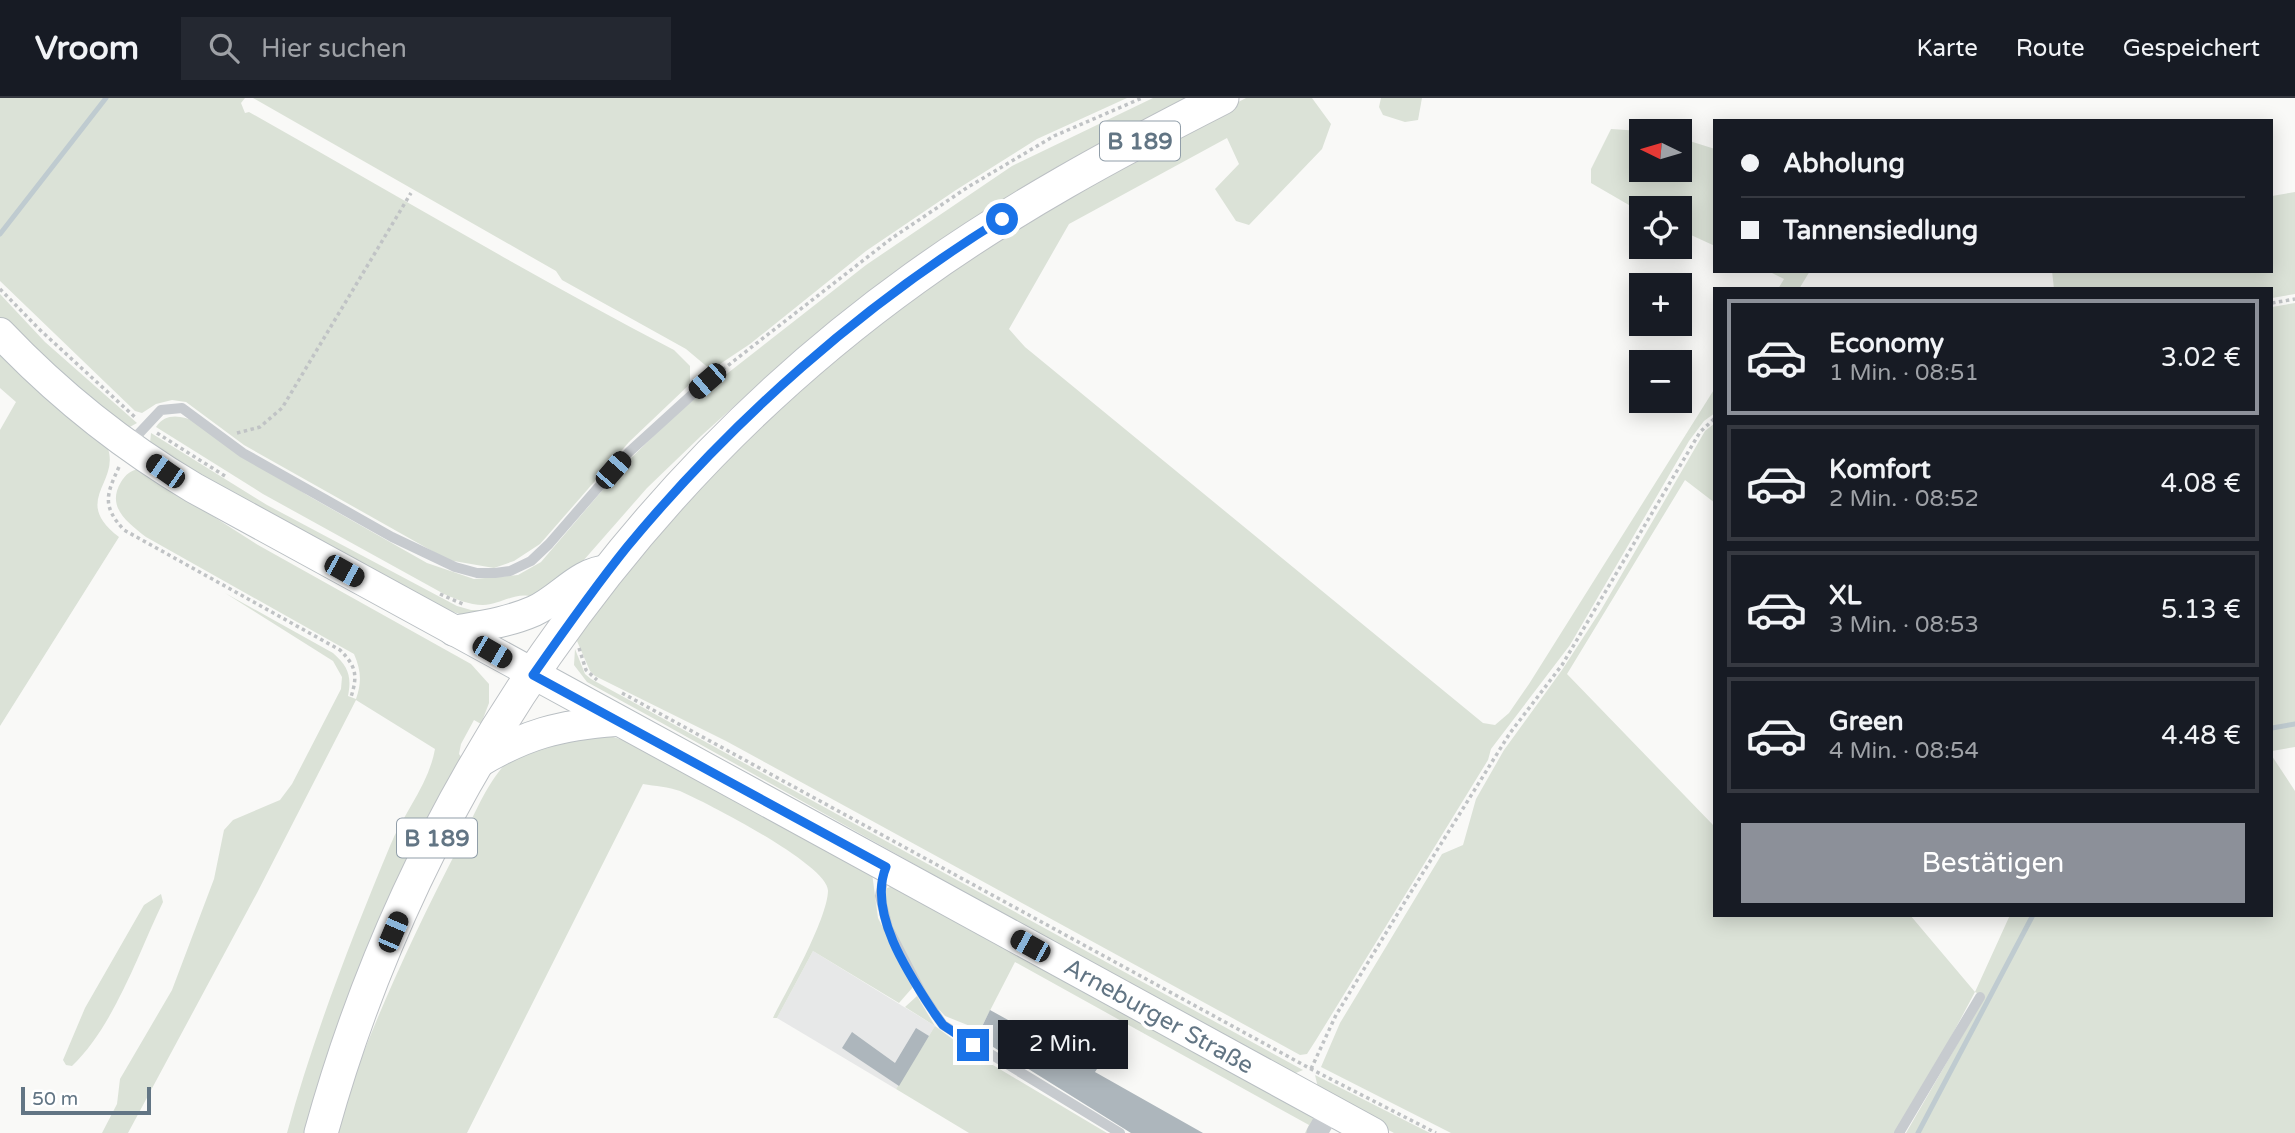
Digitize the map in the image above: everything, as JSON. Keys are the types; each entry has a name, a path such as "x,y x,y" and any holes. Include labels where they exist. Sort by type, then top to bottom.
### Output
{"main road":[{"name":"B 189","path":"321,1133 385,950 420,871 476,764 533,675 609,570 716,449 818,353 878,305 1021,208 1222,98"},
{"name":"Arneburger Straße","path":"0,333 80,408 137,435 194,488 879,863 1305,1081 1324,1121 1373,1133"},
{"path":"454,631 492,624 533,611 556,599 592,571 609,570"},
{"path":"476,764 503,748 543,731 569,724 617,721"}],"lane":[{"path":"137,435 161,410 182,408 243,453 392,537 455,567 477,573 495,573 510,571 531,561 629,452 707,381"},
{"path":"879,863 880,897 888,928 922,994 943,1025 1120,1133"},
{"path":"1899,1133 1980,997"}],"path":[{"path":"707,381 892,238 968,187 1055,136 1142,98"},
{"path":"221,435 260,427 282,408 411,193"},
{"path":"0,289 137,435 234,482"},
{"path":"2273,303 2295,299"},
{"path":"1305,1081 1336,1015 1406,900 1510,733 1562,664 1700,432 1713,420"},
{"path":"137,435 110,486 107,505 111,516 124,530 340,650 354,664 357,680 351,697"},
{"path":"437,592 475,607"},
{"path":"580,648 586,670 607,685"},
{"path":"619,692 1305,1081 1436,1133"}],"shaded area":[{"path":"0,98 245,98 241,103 245,113 249,112 514,263 674,350 690,366 690,384 629,442 540,544 514,561 494,568 448,560 244,445 186,402 172,400 156,404 142,413 135,411 0,281"},
{"path":"253,98 1127,98 1037,139 956,190 866,251 750,344 711,370 686,349 562,280 556,271"},
{"path":"1153,98 1199,98 854,310 760,383 701,436 647,488 576,569 532,597 520,596 483,605 468,603 444,594 263,494 156,427 169,417 196,422 307,495 427,563 474,579 518,575 541,562 624,465 678,412 866,265 1012,166"},
{"path":"1246,98 1312,98 1331,124 1322,149 1249,225 1236,221 1215,189 1239,164 1227,138 1069,224 1009,329 1025,347 1483,723 1495,725 1509,713 1713,391 1713,414 1704,421 1689,441 1570,645 1491,749 1488,760 1307,1054 1300,1055 726,741 595,676 590,671 577,641 585,625 712,468 920,287 1167,139"},
{"path":"1381,98 1422,98 1418,120 1405,122 1383,115 1379,107"},
{"path":"1611,129 1629,130 1629,182 1692,182 1692,142 1713,148 1713,245 1692,235 1692,196 1629,196 1629,205 1591,183 1591,169"},
{"path":"2295,192 2295,294 2273,298 2273,287 2054,287 2052,273 2273,273 2273,196"},
{"path":"1772,273 1809,273 1800,287 1779,287 1784,279"},
{"path":"0,294 45,342 137,423 128,428 33,353 0,318"},
{"path":"2295,303 2295,747 2273,751 2273,307"},
{"path":"0,349 107,446 110,459 100,491 99,512 105,524 119,537 0,726 0,430 16,402 0,388"},
{"path":"1713,425 1713,501 1685,480 1567,674 1713,825 1713,917 1912,917 1975,992 1936,1065 1895,1133 1451,1133 1321,1067 1340,1023 1442,854 1463,845 1476,799 1504,750 1562,670 1601,610 1705,431"},
{"path":"151,433 267,505 457,606 471,610 493,610 469,617 428,604 210,485 150,443"},
{"path":"139,469 258,545 471,664 489,684 489,703 481,724 474,720 461,744 459,754 462,758 310,1133 287,1133 309,1060 375,881 395,834 422,787 435,749 356,700 257,893 128,1133 102,1133 117,1104 120,1079 172,990 214,879 224,830 233,820 280,800 292,784 341,689 342,677 333,661 225,593 333,653 348,672 348,696 356,699 360,682 354,654 146,537 132,526 121,513 116,499 124,477"},
{"path":"575,649 585,674 591,679 1303,1070 1291,1075 587,682 574,665"},
{"path":"600,733 633,743 872,873 878,918 913,987 899,1003 813,951 777,1018 773,1018 821,919 828,891 823,880 809,866 764,835 714,808 680,791 643,784 467,1133 334,1133 391,987 494,778 510,759 530,747 552,740"},
{"path":"2273,758 2295,791 2295,1133 1906,1133 1981,1003 1979,994 1975,992 2009,917 2273,917"},
{"path":"897,885 1314,1113 1312,1133 1305,1133 1309,1125 1015,962 980,1030 945,1016 929,999 891,927 884,896 887,888"},
{"path":"161,894 163,902 113,1010 87,1050 72,1066 66,1065 63,1060 85,1008 144,905"},
{"path":"813,951 935,1026 896,1089 777,1018"},
{"path":"917,996 935,1026 905,1007"},
{"path":"935,1026 966,1049 1107,1133 969,1133 896,1089"},
{"path":"1315,1075 1430,1133 1394,1133 1319,1092"}],"building":[{"path":"990,1010 1097,1069 1095,1072 1203,1133 1131,1133 977,1037"},
{"path":"916,1028 929,1036 899,1086 842,1048 852,1032 895,1063"}],"waterway":[{"path":"0,234 106,98"},
{"path":"2273,728 2295,724"},
{"path":"1918,1133 2032,917"}],"route":[{"path":"973,1045 943,1025 935,1014 888,928 880,897 881,879 886,867 533,675 627,547 728,437 818,353 878,305 1002,219"}]}
